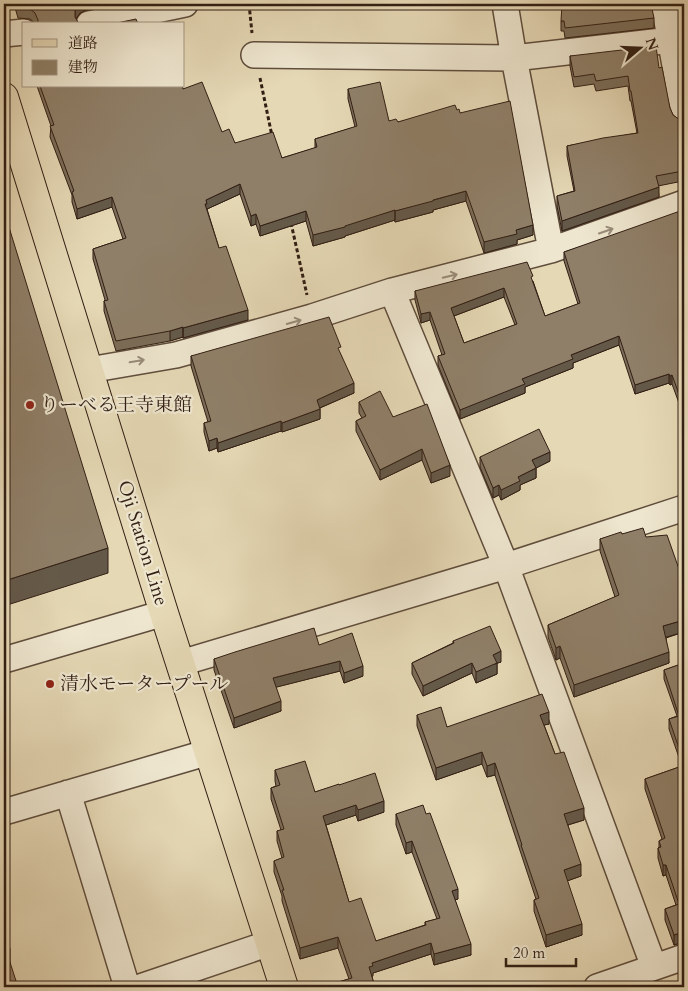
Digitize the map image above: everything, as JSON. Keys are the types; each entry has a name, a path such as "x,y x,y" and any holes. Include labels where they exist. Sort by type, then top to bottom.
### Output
{"main road":[{"name":"Oji Station Line","path":"4,97 164,613 284,987"}],"street":[{"path":"99,22 185,4"},
{"path":"505,4 551,250"},
{"path":"664,4 672,40 684,116"},
{"path":"4,34 22,32"},
{"path":"254,55 514,58 672,40"},
{"path":"89,370 176,355 312,317 392,291 551,250 684,203"},
{"path":"392,291 506,566 654,967"},
{"path":"181,662 506,566 684,508"},
{"path":"4,660 164,613"},
{"path":"4,812 209,752"},
{"path":"68,793 127,987"},
{"path":"140,987 270,943"},
{"path":"597,987 684,957"}],"path":[{"path":"249,4 254,55 274,142"},
{"path":"291,220 312,317"}],"building":[{"path":"17,4 79,4 75,10 75,17 78,22 38,22 35,13 30,9 18,8"},
{"path":"562,4 651,4 654,18 565,28 564,21 561,21"},
{"path":"680,4 684,4 684,24"},
{"path":"136,19 137,22 122,22"},
{"path":"656,46 659,68 662,67 670,108 673,115 680,120 684,120 684,159 681,159 683,171 656,176 659,187 562,221 557,196 575,191 567,146 638,133 628,76 596,81 594,74 574,77 570,56"},
{"path":"202,82 222,132 229,129 235,143 273,132 282,158 317,147 315,139 357,126 348,89 380,82 389,121 396,119 398,122 455,105 460,113 510,101 533,225 516,230 517,234 484,242 466,191 313,235 306,211 260,226 256,214 251,216 240,184 206,200 207,204 205,204 219,248 226,246 248,310 183,328 116,341 104,301 108,300 93,249 126,238 112,197 77,209 72,192 74,191 50,126 54,125 41,88 183,89"},
{"path":"683,210 684,408 672,375 670,376 669,374 635,385 619,336 571,355 573,359 522,379 525,384 460,410 438,356 445,354 430,312 421,314 415,291 527,262 545,316 580,303 564,252","holes":["504,288 517,324 464,343 451,308"]},
{"name":"りーべる王寺東館","path":"4,211 108,548 4,581"},
{"path":"329,317 341,347 338,348 354,383 317,400 320,409 218,443 217,438 209,441 204,423 211,421 191,356"},
{"path":"380,391 393,417 427,404 450,465 431,473 422,449 380,470 356,421 366,416 359,402"},
{"path":"684,414 684,432 679,416"},
{"path":"539,429 550,452 532,460 536,468 518,477 520,481 501,490 499,485 493,488 480,457"},
{"path":"643,528 646,537 667,535 679,569 684,567 684,620 663,626 669,652 574,685 560,646 556,648 548,625 619,595 600,539 621,532 622,534"},
{"path":"490,626 501,651 493,655 497,663 476,672 472,663 423,686 412,663 454,643 453,641"},
{"path":"314,628 319,645 352,633 363,666 344,673 340,661 273,678 281,701 234,718 214,659"},
{"path":"684,663 684,763 669,719 679,716 664,670"},
{"path":"542,694 549,712 540,715 555,754 564,752 584,808 564,814 581,864 564,870 582,924 546,935 534,900 539,898 495,763 487,766 482,752 436,768 417,715 441,707 447,727"},
{"path":"305,761 315,792 375,773 384,801 358,810 356,805 323,816 349,902 361,898 376,941 426,925 425,922 440,918 412,841 406,843 396,814 423,805 426,814 430,813 458,889 452,891 471,944 434,954 431,943 372,963 373,966 369,967 375,987 329,987 328,985 352,978 338,937 300,948 274,861 284,857 277,831 284,829 271,788 280,785 275,770"},
{"path":"682,766 684,773 684,933 674,935 665,909 679,904 666,865 663,865 658,848 661,847 659,841 665,838 645,779"},
{"path":"4,929 10,949 6,950 18,987 4,987"}],"place":[{"name":"りーべる王寺東館","path":"30,405"},
{"name":"清水モータープール","path":"50,684"}]}
